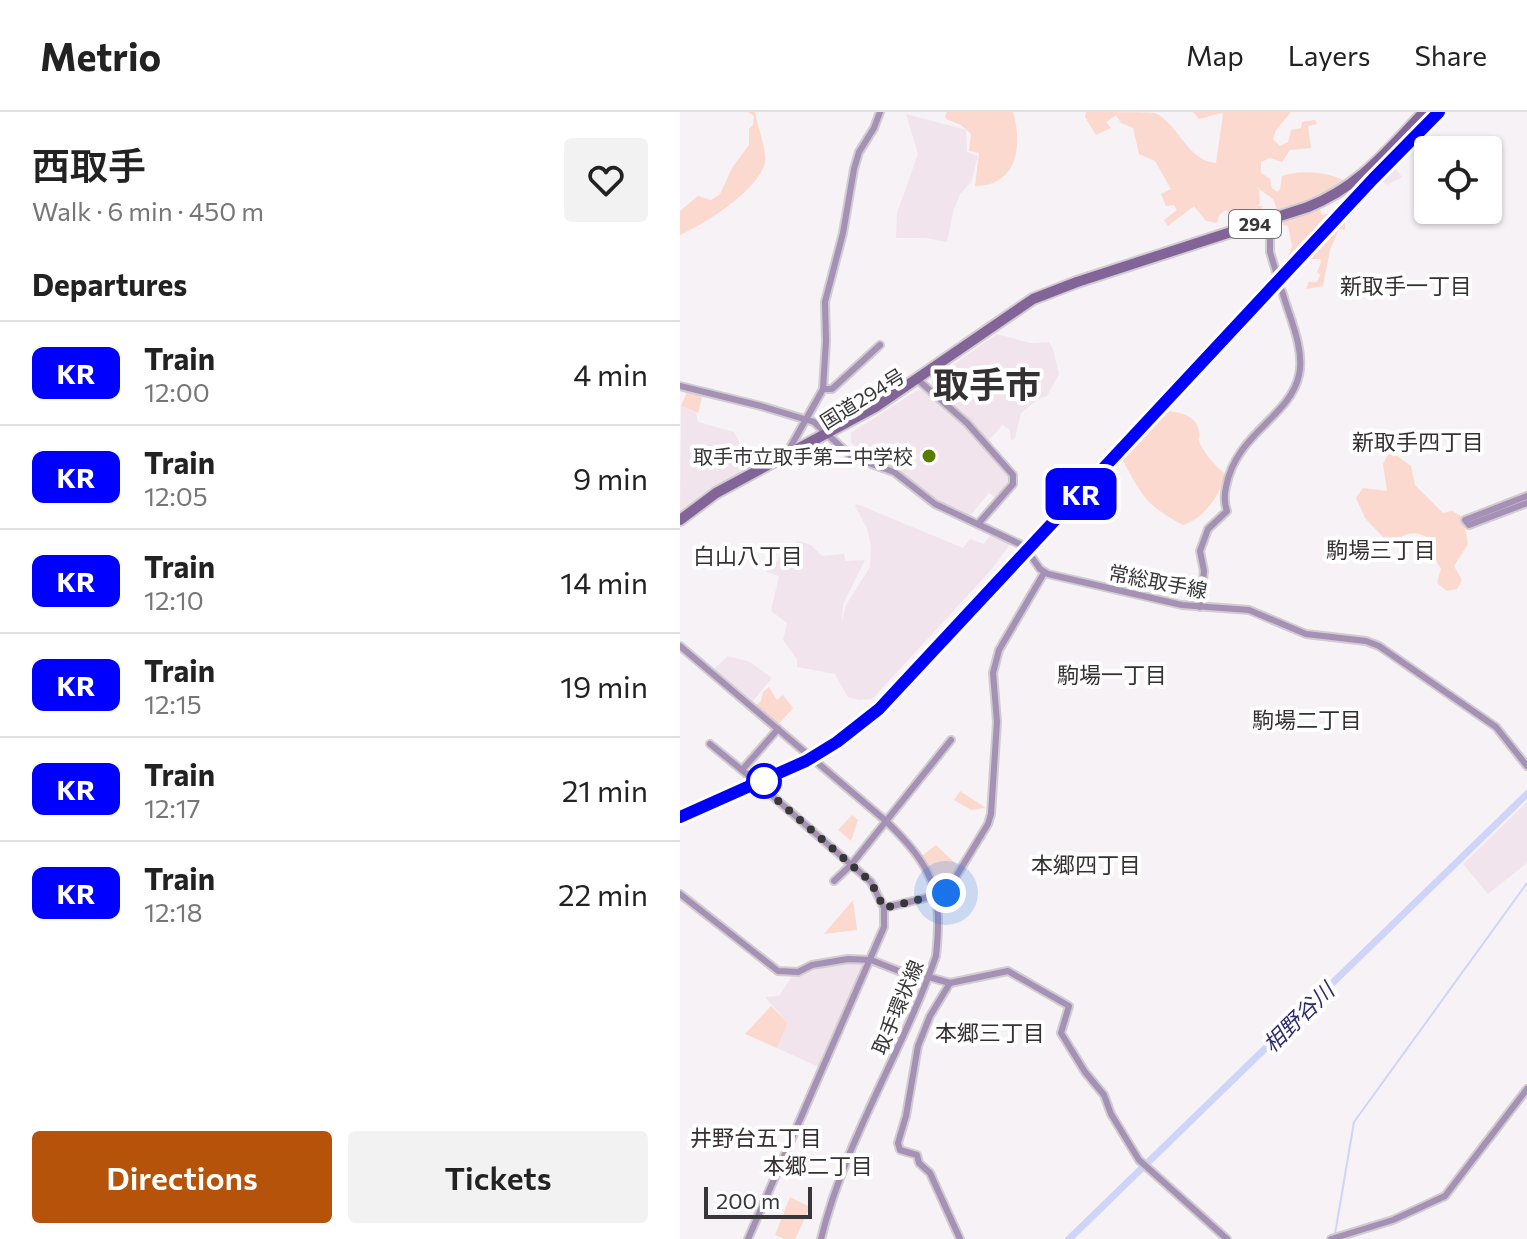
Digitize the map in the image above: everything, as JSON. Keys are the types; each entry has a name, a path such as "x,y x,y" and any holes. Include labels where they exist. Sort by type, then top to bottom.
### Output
{"highway":[{"name":"国道294号","path":"680,526 719,496 831,436 1058,289 1322,202 1353,184 1373,167 1424,112"},
{"name":"国道294号","path":"680,520 716,493 831,436"}],"street":[{"path":"787,457 787,450 823,389 825,302 848,212 854,169 859,152 880,112"},
{"path":"1270,219 1270,252 1276,272"},
{"path":"1200,607 1204,571 1200,551 1208,529 1227,511 1225,494 1231,468 1248,439 1289,398 1299,378 1301,364 1282,291"},
{"path":"823,389 832,389 880,345"},
{"path":"919,380 967,423 1013,475 1013,484 978,524"},
{"path":"680,386 806,419 831,436 852,457 899,475 929,501 1024,546 1044,573 999,650 993,673 997,722 988,824 946,893 884,908"},
{"path":"1527,496 1465,520 1469,525 1527,503"},
{"name":"常総取手線","path":"1044,573 1200,607 1249,610 1306,634 1366,641 1379,646 1496,727 1527,766"},
{"name":"取手環状線","path":"680,646 916,850 931,876 936,895 939,929 936,956 929,977 853,1149 828,1210 821,1239"},
{"path":"742,770 778,729"},
{"path":"834,881 851,865 951,740"},
{"path":"710,744 754,780"},
{"path":"748,1239 884,927 884,908 871,882 761,786"},
{"path":"680,894 778,971 798,972 812,965 848,959 871,960 899,971 925,974 950,983 1008,971 1069,1006 1061,1033 1085,1072 1104,1095 1111,1114 1141,1163 1227,1239"},
{"path":"950,983 930,1016 918,1046 898,1143 900,1150 917,1155 919,1163 930,1173 960,1239"},
{"path":"1333,1238 1393,1220 1445,1196 1527,1089"}],"shaded area":[{"path":"748,112 755,112 763,144 765,162 761,173 730,205 680,235 680,211 698,196 711,200 720,194 732,168 749,145 749,129 754,116"},
{"path":"947,112 1013,112 1016,150 1008,172 989,184 975,186 979,153 969,151 971,134 961,125 946,119"},
{"path":"1086,112 1155,113 1197,155 1216,163 1223,115 1199,119 1193,112 1291,112 1276,130 1273,139 1280,146 1288,142 1291,130 1301,128 1302,122 1315,120 1317,124 1308,126 1311,148 1290,150 1282,162 1270,158 1261,162 1261,173 1270,179 1272,188 1277,192 1282,176 1298,173 1324,174 1347,182 1318,201 1322,215 1334,212 1339,221 1345,222 1345,230 1339,229 1330,250 1323,286 1306,289 1309,282 1317,282 1320,259 1310,259 1301,249 1291,259 1288,257 1292,246 1288,226 1283,225 1273,199 1256,187 1260,203 1257,206 1262,206 1265,217 1240,223 1226,210 1219,215 1217,223 1206,221 1194,206 1168,226 1164,220 1177,210 1174,205 1166,206 1161,194 1171,189 1155,161 1139,154 1133,128 1121,123 1116,115 1106,122 1111,128 1096,135 1085,117"},
{"path":"906,114 966,130 967,152 978,156 971,182 960,194 953,212 947,242 896,238 897,213 918,154"},
{"path":"1399,157 1403,161 1395,168 1402,177 1387,185 1378,178"},
{"path":"997,334 1030,343 1049,342 1059,374 1047,396 1038,399 1021,413 1015,438 1011,441 1010,430 1003,425 987,442 968,418 931,384 936,377"},
{"name":"取手市立取手第二中学校","path":"923,390 969,427 987,453 1000,461 1011,476 1010,485 998,499 989,493 969,517 925,495 914,482 899,472 869,460 851,442 851,433 916,391"},
{"path":"687,392 702,397 698,413 681,406"},
{"path":"681,406 696,413 698,422 734,432 747,458 750,472 709,492 680,515"},
{"path":"1169,411 1183,414 1195,422 1202,448 1225,474 1220,490 1210,505 1183,525 1152,505 1122,459 1141,436"},
{"path":"1388,454 1396,455 1411,466 1415,485 1443,513 1452,511 1463,517 1468,544 1454,566 1462,580 1457,589 1447,591 1437,583 1441,569 1434,557 1433,541 1413,533 1385,550 1381,545 1383,537 1365,518 1356,498 1363,488 1387,491 1383,464"},
{"path":"857,504 963,548 970,539 984,544 992,533 1011,543 991,570 872,699 859,700 848,697 835,674 797,667 797,659 783,640 787,623 771,611 779,576 766,572 797,541 811,545 822,556 844,554 845,561 865,560 843,604 842,622 846,605 870,567 871,546 867,528 855,506"},
{"path":"728,656 750,662 772,678 753,701 714,669"},
{"path":"769,687 777,700 783,695 793,708 777,726 754,707"},
{"path":"960,791 986,808 971,810 954,800"},
{"path":"1527,802 1527,863 1488,894 1463,864"},
{"path":"852,815 858,820 851,841 838,830"},
{"path":"936,845 959,867 955,877 948,874 937,881 923,855"},
{"path":"853,900 857,930 824,934"},
{"path":"871,960 823,1069 777,1048 788,1023 765,997 779,996 795,972 812,965"},
{"path":"771,1006 788,1023 777,1048 745,1034"},
{"path":"790,1197 810,1207 795,1239 784,1239 775,1235"}],"waterway":[{"name":"相野谷川","path":"1069,1239 1527,794"},
{"path":"1335,1234 1354,1122 1527,883"}],"tunnel":[{"path":"1276,272 1282,291"}],"railway":[{"path":"680,817 806,761 837,742 879,709 1439,112"}],"train":[{"name":"KR","path":"680,817 790,770 837,742 879,709 1439,112"}],"place":[{"name":"取手市立取手第二中学校","path":"929,456"}],"district":[{"name":"新取手一丁目","path":"1406,285"},
{"name":"取手市","path":"987,383"},
{"name":"新取手四丁目","path":"1418,441"},
{"name":"駒場三丁目","path":"1381,549"},
{"name":"白山八丁目","path":"748,555"},
{"name":"駒場一丁目","path":"1112,674"},
{"name":"駒場二丁目","path":"1307,719"},
{"name":"本郷四丁目","path":"1086,864"},
{"name":"本郷三丁目","path":"990,1032"},
{"name":"井野台五丁目","path":"756,1137"},
{"name":"本郷二丁目","path":"818,1165"}],"route":[{"path":"764,781 761,786 871,882 884,908 946,893"}]}
